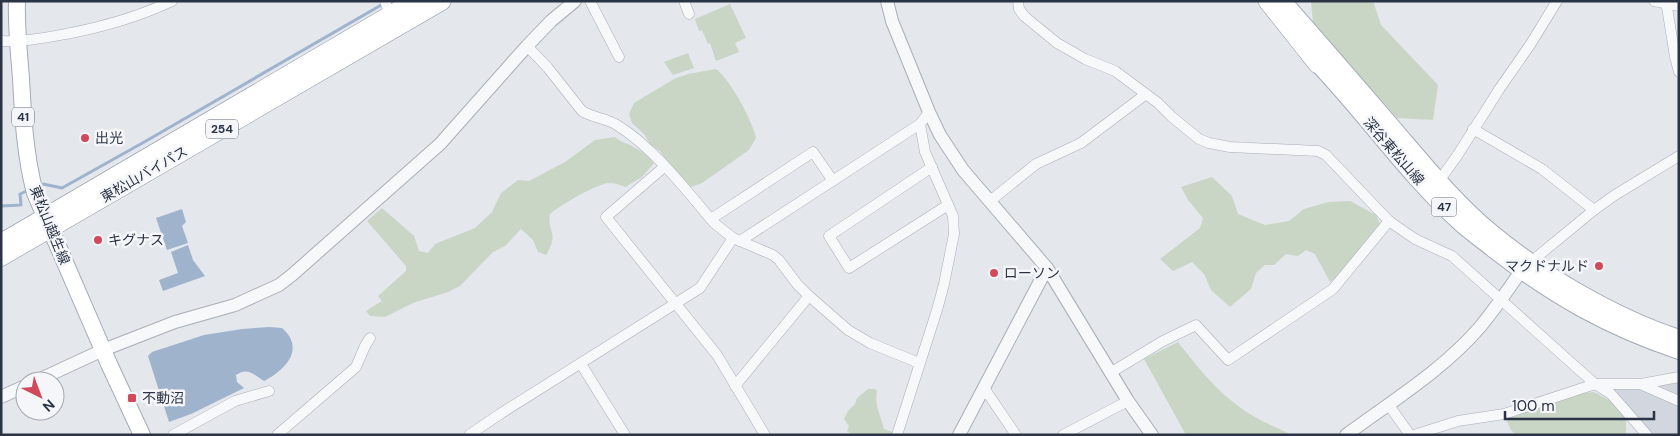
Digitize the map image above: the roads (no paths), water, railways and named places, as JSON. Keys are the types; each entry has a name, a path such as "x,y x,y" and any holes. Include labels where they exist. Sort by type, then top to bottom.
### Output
{"highway":[{"name":"東松山バイパス","path":"1,257 48,222 387,8 414,1"},
{"name":"東松山バイパス","path":"1,243 48,222 442,1"},
{"path":"1268,1 1318,64"}],"main road":[{"name":"東松山越生線","path":"17,1 18,42 28,160 36,193 103,350 142,435"},
{"name":"深谷東松山線","path":"1257,1 1318,64 1404,163 1459,222 1526,266 1631,319 1679,338"},
{"name":"深谷東松山線","path":"1283,1 1439,181 1526,266 1567,301 1596,317 1650,342 1679,351"}],"street":[{"path":"1,41 18,42 103,27 151,11 172,1"},
{"path":"58,371 103,350 175,322 235,305 279,285 292,276 440,144 526,46 551,21 575,1"},
{"path":"590,1 619,57"},
{"path":"684,1 690,14"},
{"path":"888,1 892,21 928,112 950,152 963,170 1047,268 1110,373 1152,435"},
{"path":"1018,1 1019,9 1024,16 1057,43 1085,59 1115,71 1146,94 1186,130 1199,139 1230,147 1318,151 1326,155 1389,222 1415,239 1452,256 1596,384 1611,394 1647,435"},
{"path":"1439,181 1530,45 1557,1"},
{"path":"1654,1 1679,6"},
{"path":"1666,3 1679,72"},
{"path":"526,46 548,68 582,111 618,126 646,146 711,219 737,240 773,255 797,284 848,330 870,343 919,363"},
{"path":"990,201 1036,164 1081,143 1146,94"},
{"path":"469,435 704,285 737,240 833,181 920,124 928,112"},
{"path":"897,435 944,284 954,234 953,216 925,152 920,124"},
{"path":"1473,129 1542,169 1594,210"},
{"path":"711,219 814,152 833,181"},
{"path":"1346,435 1433,371 1458,350 1481,326 1526,266 1594,210 1679,156"},
{"path":"664,167 606,217 717,355 766,435"},
{"path":"932,167 829,236 849,268 948,205"},
{"path":"1110,373 1163,341 1196,325 1228,360 1333,288 1389,222"},
{"path":"959,435 1047,268"},
{"path":"735,386 809,296"},
{"path":"277,435 356,367 370,338"},
{"path":"581,364 625,435"},
{"path":"1388,404 1412,435 1458,421 1504,414 1596,384 1640,384 1679,377"},
{"path":"1640,384 1679,401"},
{"path":"984,388 1016,435"},
{"path":"1,397 15,391"},
{"path":"173,435 235,401 269,391"},
{"path":"1063,435 1074,432 1128,401"}],"water":[{"path":"182,209 186,222 182,226 188,243 167,250 156,218"},
{"path":"188,245 193,260 205,276 163,291 159,280 178,273 171,252"},
{"path":"269,327 282,328 289,336 292,344 290,358 279,371 264,381 250,372 240,373 236,375 237,382 244,388 191,414 169,422 148,356 152,352 204,335"}],"waterway":[{"path":"39,186 43,184 62,188 383,4"},
{"path":"1,206 21,205 20,194 29,190"}],"place":[{"name":"出光","path":"85,138"},
{"name":"キグナス","path":"98,240"},
{"name":"マクドナルド","path":"1599,266"},
{"name":"ローソン","path":"994,273"},
{"name":"不動沼","path":"132,398"}]}
